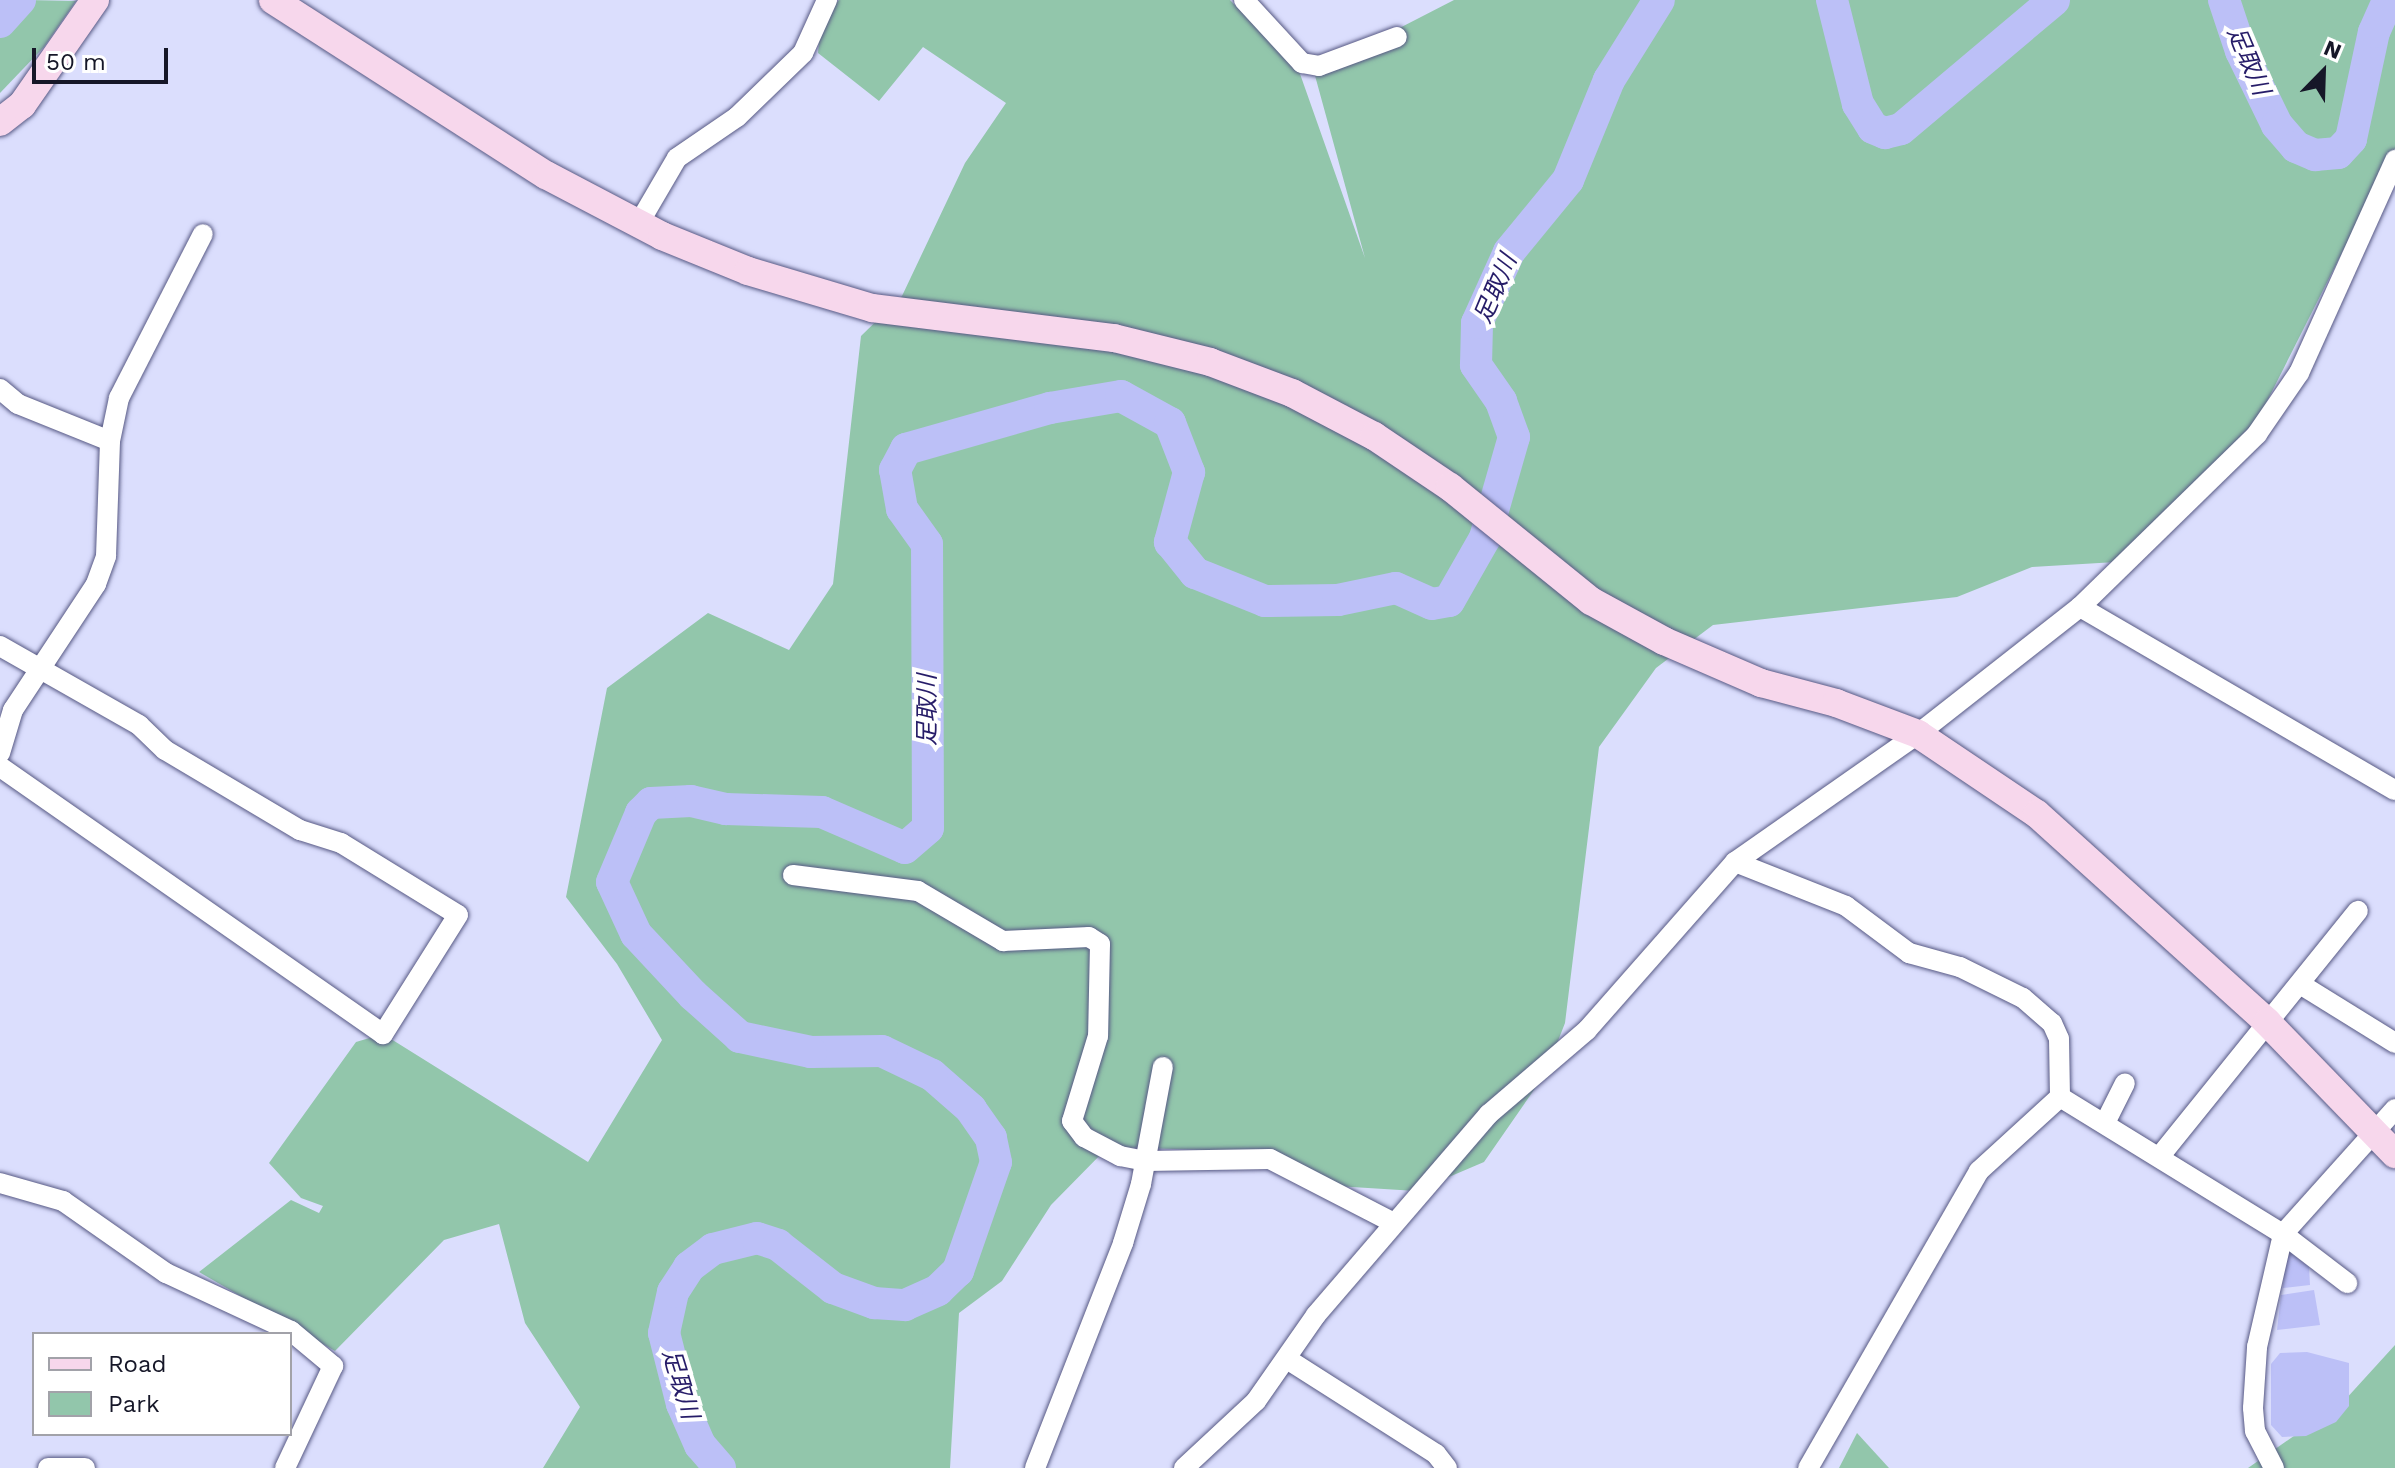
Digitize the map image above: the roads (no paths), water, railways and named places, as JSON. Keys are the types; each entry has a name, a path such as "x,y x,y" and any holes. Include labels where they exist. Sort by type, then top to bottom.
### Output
{"street":[{"path":"0,122 22,105 95,0"},
{"path":"273,0 546,175 639,223 748,271 872,308 1114,338 1210,362 1292,393 1374,436 1450,487 1591,601 1664,641 1761,683 1836,703 1918,734 2037,814 2267,1022 2395,1154"},
{"path":"639,223 677,158 737,117 803,53 827,0"},
{"path":"1244,0 1302,63 1319,66 1397,37"},
{"path":"1184,1468 1256,1401 1392,1222 1489,1114 1587,1030 1735,862 1918,734 2080,607 2257,434 2299,373 2395,160"},
{"path":"0,753 13,710 39,666 96,584 106,556 110,441 119,398 203,234"},
{"path":"0,389 18,404 110,441"},
{"path":"2080,607 2395,790"},
{"path":"0,646 139,725 165,750 300,830 341,843 458,915 383,1034 0,767"},
{"path":"1735,862 1846,906 1909,953 1960,967 2023,998 2052,1023 2059,1039 2060,1097 1979,1171 1808,1468"},
{"path":"793,875 918,891 1003,941 1089,937 1100,944 1098,1036 1072,1121 1084,1137 1120,1156 1146,1161 1270,1159 1392,1222"},
{"path":"2160,1156 2358,911"},
{"path":"2300,984 2395,1043"},
{"path":"1035,1468 1123,1243 1146,1161 1163,1067"},
{"path":"2106,1121 2125,1083"},
{"path":"2060,1097 2106,1121 2283,1234 2347,1283"},
{"path":"2274,1468 2255,1431 2253,1408 2257,1347 2283,1234 2395,1109"},
{"path":"0,1183 63,1201 166,1273 291,1331 333,1366 285,1468"},
{"path":"1287,1359 1436,1454 1447,1468"},
{"path":"48,1468 85,1468"}],"water":[{"path":"2292,1254 2309,1267 2310,1285 2283,1288 2285,1255"},
{"path":"2314,1290 2320,1325 2277,1330 2281,1295"},
{"path":"2307,1352 2349,1363 2349,1406 2336,1422 2306,1436 2282,1437 2271,1425 2271,1364 2280,1353"}],"waterway":[{"path":"0,22 20,0"},
{"name":"足取川","path":"720,1468 700,1445 682,1404 664,1333 673,1292 689,1267 713,1249 757,1238 778,1245 833,1288 874,1303 905,1305 938,1290 958,1271 996,1162 991,1138 971,1109 932,1075 882,1051 811,1052 740,1037 693,995 636,934 612,882 641,813 651,803 691,801 726,809 822,812 905,848 928,828 927,544 902,509 895,470 906,449 1050,408 1121,396 1170,423 1189,472 1170,542 1195,573 1265,601 1338,600 1396,588 1432,604 1449,601 1485,538 1514,437 1501,401 1476,365 1477,323 1509,252 1568,180 1609,80 1659,0"},
{"name":"足取川","path":"1832,0 1858,104 1873,128 1885,133 1901,129 2054,0"},
{"name":"足取川","path":"2224,0 2241,51 2277,125 2296,147 2315,155 2338,153 2351,139 2374,32 2388,0"}]}
